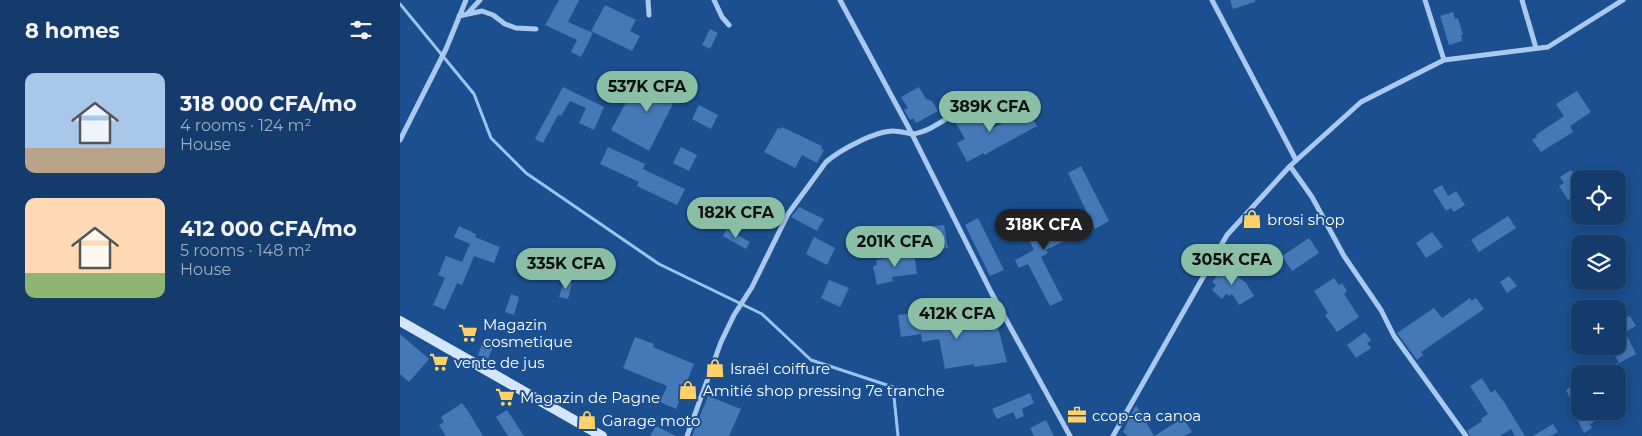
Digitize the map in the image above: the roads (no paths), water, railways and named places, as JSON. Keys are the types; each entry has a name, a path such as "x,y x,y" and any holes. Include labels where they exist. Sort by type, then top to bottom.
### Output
{"main road":[{"path":"400,321 602,436"}],"street":[{"path":"400,140 446,49 466,0"},
{"path":"467,14 480,0"},
{"path":"648,0 649,15"},
{"path":"714,0 722,17 729,25"},
{"path":"840,0 912,134 991,292 1070,436"},
{"path":"1212,0 1296,160"},
{"path":"1425,0 1444,60"},
{"path":"1522,0 1536,48"},
{"path":"1113,436 1226,235 1296,160 1361,102 1444,60 1548,47 1623,0"},
{"path":"459,16 482,12 493,15 505,24 516,28 536,29"},
{"path":"687,436 721,342 734,315 752,287 788,214 826,162 847,147 882,132 918,133 945,121 965,107 974,104"},
{"path":"1290,166 1312,197 1344,256 1381,310 1394,336 1466,436"}],"waterway":[{"path":"400,4 474,94 491,138 526,173 659,264 762,314 811,360 893,387 898,436"}],"place":[{"name":"brosi shop","path":"1252,219"},
{"name":"Magazin cosmetique","path":"468,333"},
{"name":"vente de jus","path":"439,362"},
{"name":"Israël coiffure","path":"715,368"},
{"name":"Amitié shop pressing 7e tranche","path":"688,390"},
{"name":"Magazin de Pagne","path":"505,397"},
{"name":"ccop-ca canoa","path":"1077,415"},
{"name":"Garage moto","path":"587,420"}]}
